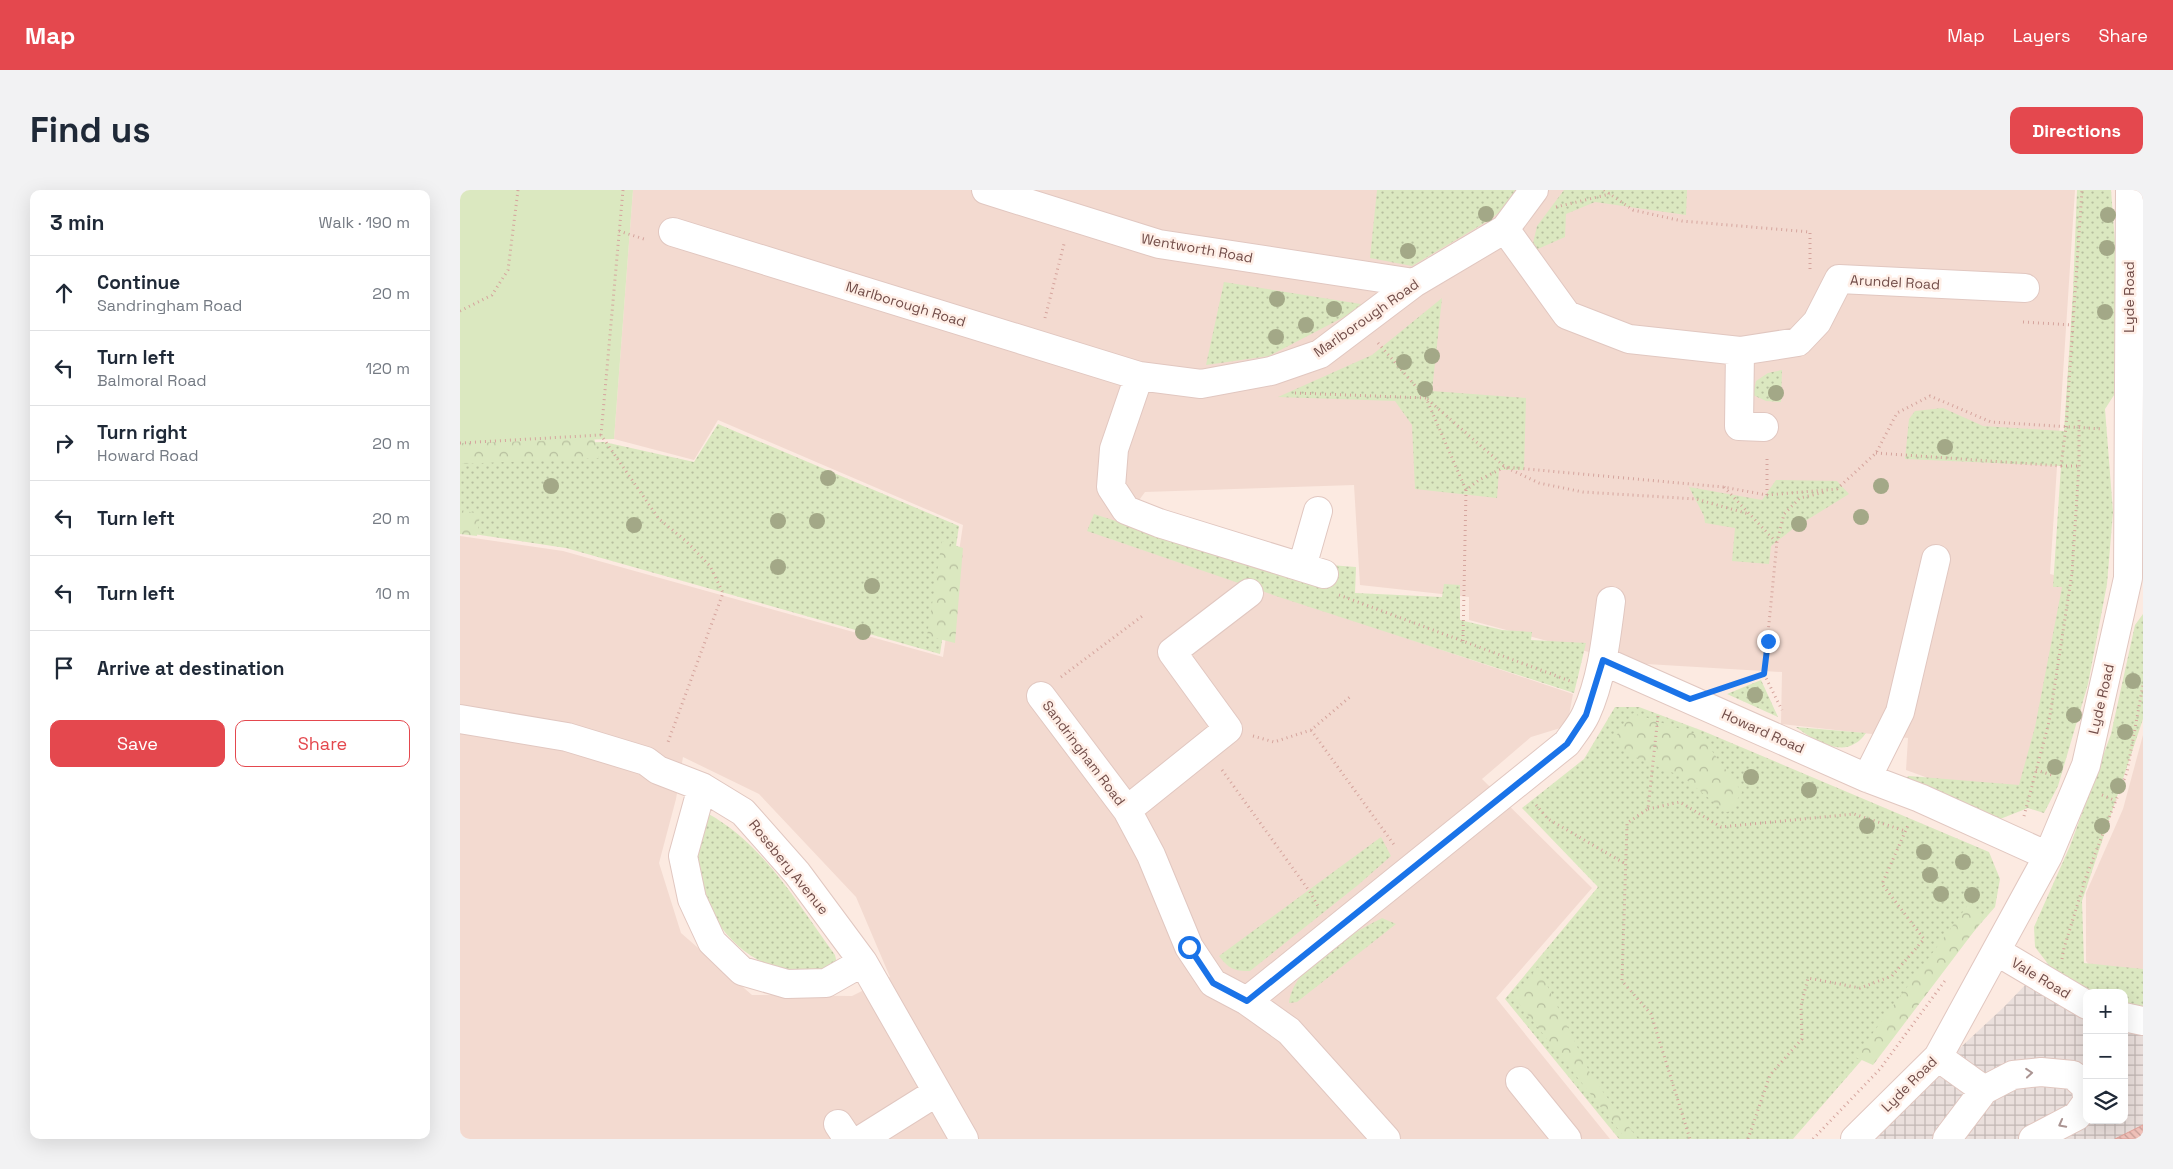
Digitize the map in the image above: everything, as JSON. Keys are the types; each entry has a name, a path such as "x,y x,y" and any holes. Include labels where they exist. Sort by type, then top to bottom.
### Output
{"street":[{"name":"Wentworth Road","path":"986,190 1159,244 1414,283"},
{"name":"Marlborough Road","path":"673,232 1139,376 1201,384 1257,374 1320,354 1414,283 1509,223 1534,190"},
{"name":"Lyde Road","path":"1855,1139 1938,1057 2048,856 2086,765 2128,578 2130,190"},
{"name":"Arundel Road","path":"1509,223 1567,315 1629,339 1740,350 1798,342 1817,322 1839,279 2025,288"},
{"path":"1740,350 1739,426 1764,427"},
{"path":"1139,376 1114,449 1111,487 1126,510 1159,523 1313,570 1318,511"},
{"path":"1867,778 1900,712 1936,559"},
{"path":"1228,729 1172,652 1249,593"},
{"path":"1247,1001 1567,744 1586,715 1603,660 1611,601"},
{"name":"Howard Road","path":"1603,660 1867,778 1920,798 2048,856"},
{"name":"Sandringham Road","path":"1041,696 1128,810 1151,855 1189,947 1213,983 1247,1001 1289,1031 1386,1139"},
{"name":"Rosebery Avenue","path":"460,718 567,737 646,761 658,770 702,787 743,812 797,873 863,962 964,1139"},
{"name":"Sandringham Road","path":"1128,810 1228,729"},
{"path":"702,787 683,856 692,899 712,942 742,971 787,984 826,983 863,962"},
{"name":"Vale Road","path":"1996,951 2083,1003"},
{"path":"2128,1018 2143,1021"},
{"path":"1938,1057 1984,1090"},
{"path":"1948,1139 1984,1090 2013,1074 2041,1072 2072,1074 2083,1084"},
{"path":"1520,1081 1567,1139"},
{"path":"862,1139 937,1092"},
{"path":"2033,1139 2076,1116 2083,1107"}],"path":[{"path":"460,311 492,295 508,270 518,190"},
{"path":"622,190 601,435 659,519 710,566 723,593 658,770"},
{"path":"1604,190 1633,210 1682,221 1810,232 1810,282 1817,322"},
{"path":"2061,466 2066,428 2082,190"},
{"path":"1509,223 1610,194"},
{"path":"1038,345 1071,217"},
{"path":"2023,322 2073,325"},
{"path":"1361,324 1426,398 1505,467 1539,483 1583,492 1696,499 1749,514"},
{"path":"1257,374 1297,394 1426,398"},
{"path":"1690,699 1764,674 1777,542 1784,514 1800,498 1837,489 1876,453 1897,413 1930,396 1991,422 2066,428 2129,430"},
{"path":"1426,398 1466,490 1463,641"},
{"path":"1764,427 1767,445 1767,495"},
{"path":"460,443 601,435"},
{"path":"1876,453 2080,466"},
{"path":"1466,490 1479,480 1505,467 1723,486 1767,495 1837,489"},
{"path":"1723,486 1777,542"},
{"path":"1313,570 1326,590 1594,689"},
{"path":"1041,696 1049,686 1145,614"},
{"path":"2055,986 2060,974 2064,948 2086,877 2127,772 2143,685"},
{"path":"1648,809 1662,687"},
{"path":"1228,729 1274,742 1311,730 1351,696"},
{"path":"1311,730 1411,869"},
{"path":"1205,748 1310,892 1332,933"},
{"path":"1517,783 1548,820 1624,863"},
{"path":"1748,1139 1770,1076 1802,1039 1801,1006 1808,978 1860,988 1892,976 1924,938 1882,884 1920,798"},
{"path":"1690,1139 1651,1014 1622,981 1624,863 1627,823 1648,809 1680,802 1721,827 1854,814 1905,831"}],"shaded area":[{"path":"633,190 2075,190 2050,574 2070,579 2038,763 2008,807 1906,770 1908,738 1781,724 1782,672 1630,663 1469,620 1469,597 1360,585 1354,485 1145,492 1111,539 1573,694 1567,726 1531,737 1482,779 1592,888 1496,998 1610,1139 460,1139 460,536 563,551 943,657 963,525 718,420 694,460 614,439","holes":["683,757 759,794 856,897 890,977 852,996 752,995 681,933 659,863 676,799"]},
{"path":"2143,735 2143,999 2128,996 2128,989 2110,989 2086,961 2086,893 2123,809"},
{"path":"2051,958 2112,989 2083,989 2083,1124 2128,1124 2128,995 2143,998 2143,1139 1862,1139 2004,1007"}],"green space":[{"path":"460,190 633,190 614,439 460,443"},
{"path":"1377,190 1526,190 1491,219 1412,266 1370,258"},
{"path":"1564,190 1687,190 1686,215 1595,202 1566,214 1565,237 1531,252 1537,226"},
{"path":"2077,190 2111,190 2115,242 2118,389 2105,409 2113,512 2107,584 2088,684 2058,786 2044,813 2028,808 2000,819 1902,780 1909,776 2019,785 2035,727 2062,587 2053,587 2061,466 1905,459 1909,419 1915,411 1943,408 1983,426 2064,431"},
{"path":"1224,282 1367,305 1269,356 1206,365"},
{"path":"1442,298 1432,391 1526,398 1524,470 1499,470 1497,498 1415,489 1412,425 1395,401 1278,397 1372,355"},
{"path":"1782,370 1781,402 1766,401 1753,395 1756,381 1768,373"},
{"path":"718,424 959,526 940,654 566,548 460,532 460,446 604,442 694,462"},
{"path":"593,434 599,458 460,464 460,441"},
{"path":"1776,480 1837,481 1849,494 1794,528 1771,546 1769,564 1732,561 1735,528 1705,523 1704,516 1689,487 1762,500"},
{"path":"460,510 480,514 477,536 460,534"},
{"path":"1094,514 1324,588 1330,565 1356,567 1355,593 1442,597 1444,584 1460,585 1460,620 1502,630 1532,632 1531,640 1586,643 1574,693 1282,598 1087,531"},
{"path":"942,541 963,548 955,643 927,636"},
{"path":"2143,614 2143,719 2082,901 2084,963 2143,969 2143,1007 2128,1004 2128,989 2088,989 2055,973 2035,947 2034,927 2070,846 2111,734 2135,625"},
{"path":"1761,680 1778,717 1727,694"},
{"path":"1615,707 1639,707 1703,731 1989,852 2000,879 1995,907 1793,1139 1619,1139 1505,999 1598,887 1522,808 1584,759"},
{"path":"1633,713 1701,736 1742,792 1728,814 1683,777 1630,755 1613,740"},
{"path":"1796,727 1866,733 1856,743 1847,747 1840,747 1816,740"},
{"path":"707,813 728,826 763,858 835,955 838,968 808,971 777,967 761,961 746,952 721,927 703,895 698,878 696,855"},
{"path":"1381,837 1391,856 1358,885 1250,971 1232,968 1219,956"},
{"path":"1968,905 1984,918 1873,1065 1855,1057"},
{"path":"1382,918 1396,924 1297,1002 1289,1003 1293,989 1312,963 1340,942"},
{"path":"1538,967 1592,1077 1638,1139 1626,1139 1513,996"}],"building":[{"path":"2143,1125 2143,1139 2115,1139"}],"route":[{"path":"1189,947 1213,983 1247,1001 1567,744 1586,715 1603,660 1690,699 1764,674 1768,641"}]}
